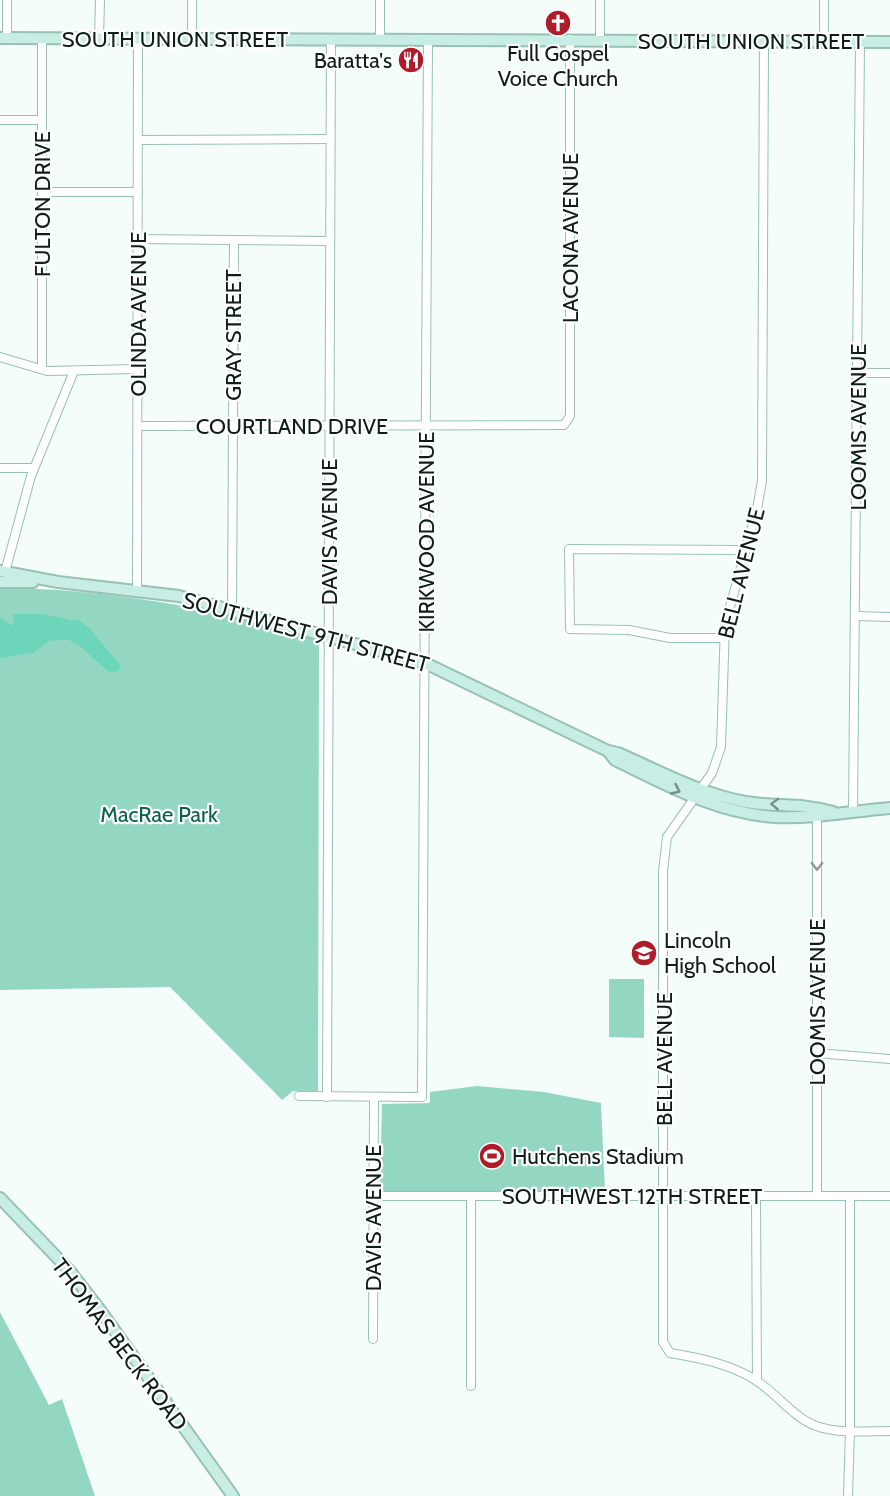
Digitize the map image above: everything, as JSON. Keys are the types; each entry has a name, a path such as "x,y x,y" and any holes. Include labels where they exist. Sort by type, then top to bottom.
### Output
{"main road":[{"name":"SOUTH UNION STREET","path":"3,38 890,42"},
{"name":"SOUTHWEST 9TH STREET","path":"2,575 179,596 426,663 608,751 615,760 748,814 890,808"},
{"name":"THOMAS BECK ROAD","path":"0,1198 69,1270 233,1496"}],"street":[{"path":"3,38 7,0"},
{"path":"99,39 100,0"},
{"path":"192,0 192,39"},
{"path":"380,0 380,39"},
{"path":"600,0 600,39"},
{"path":"824,0 824,42"},
{"name":"FULTON DRIVE","path":"42,38 42,369"},
{"name":"OLINDA AVENUE","path":"137,590 138,39"},
{"name":"DAVIS AVENUE","path":"327,1097 331,39"},
{"name":"KIRKWOOD AVENUE","path":"374,1097 422,1097 428,39"},
{"name":"LACONA AVENUE","path":"555,426 564,425 570,416 570,39"},
{"name":"BELL AVENUE","path":"757,1381 722,1365 670,1353 663,1342 663,871 667,837 716,765 722,738 723,638 762,481 764,41"},
{"name":"LOOMIS AVENUE","path":"853,811 860,42"},
{"path":"0,120 42,120"},
{"path":"138,140 330,139"},
{"path":"42,192 138,192"},
{"path":"138,239 330,241"},
{"name":"GRAY STREET","path":"232,610 234,240"},
{"path":"0,357 42,369 74,371 138,369"},
{"path":"2,575 34,468 74,371"},
{"path":"858,373 890,373"},
{"name":"COURTLAND DRIVE","path":"138,426 555,426"},
{"path":"0,468 34,468"},
{"path":"723,638 670,638 628,630 570,629 569,549 746,550"},
{"path":"856,616 890,617"},
{"name":"LOOMIS AVENUE","path":"817,812 817,1196"},
{"path":"816,1053 890,1059"},
{"path":"299,1096 374,1097"},
{"name":"DAVIS AVENUE","path":"373,1339 374,1097"},
{"name":"SOUTHWEST 12TH STREET","path":"373,1196 890,1196"},
{"path":"471,1196 471,1386"},
{"path":"848,1496 850,1196"},
{"path":"756,1197 757,1381 810,1423 833,1430 890,1431"}],"green space":[{"name":"MacRae Park","path":"0,588 82,592 164,603 231,616 319,641 318,1091 293,1091 282,1100 170,987 0,990"},
{"path":"609,979 644,979 644,1038 609,1037"},
{"name":"Hutchens Stadium","path":"477,1086 544,1092 601,1103 605,1192 380,1191 382,1104 430,1103 430,1092"},
{"path":"0,1312 49,1405 62,1399 95,1496 0,1496"}],"shaded area":[{"path":"13,614 43,614 75,621 78,619 91,630 121,666 118,671 110,673 80,646 67,639 49,641 33,653 0,658 0,617 13,626"}],"place":[{"name":"Full Gospel Voice Church","path":"558,23"},
{"name":"Baratta's","path":"411,60"},
{"name":"Lincoln High School","path":"644,953"},
{"name":"Hutchens Stadium","path":"492,1156"}]}
